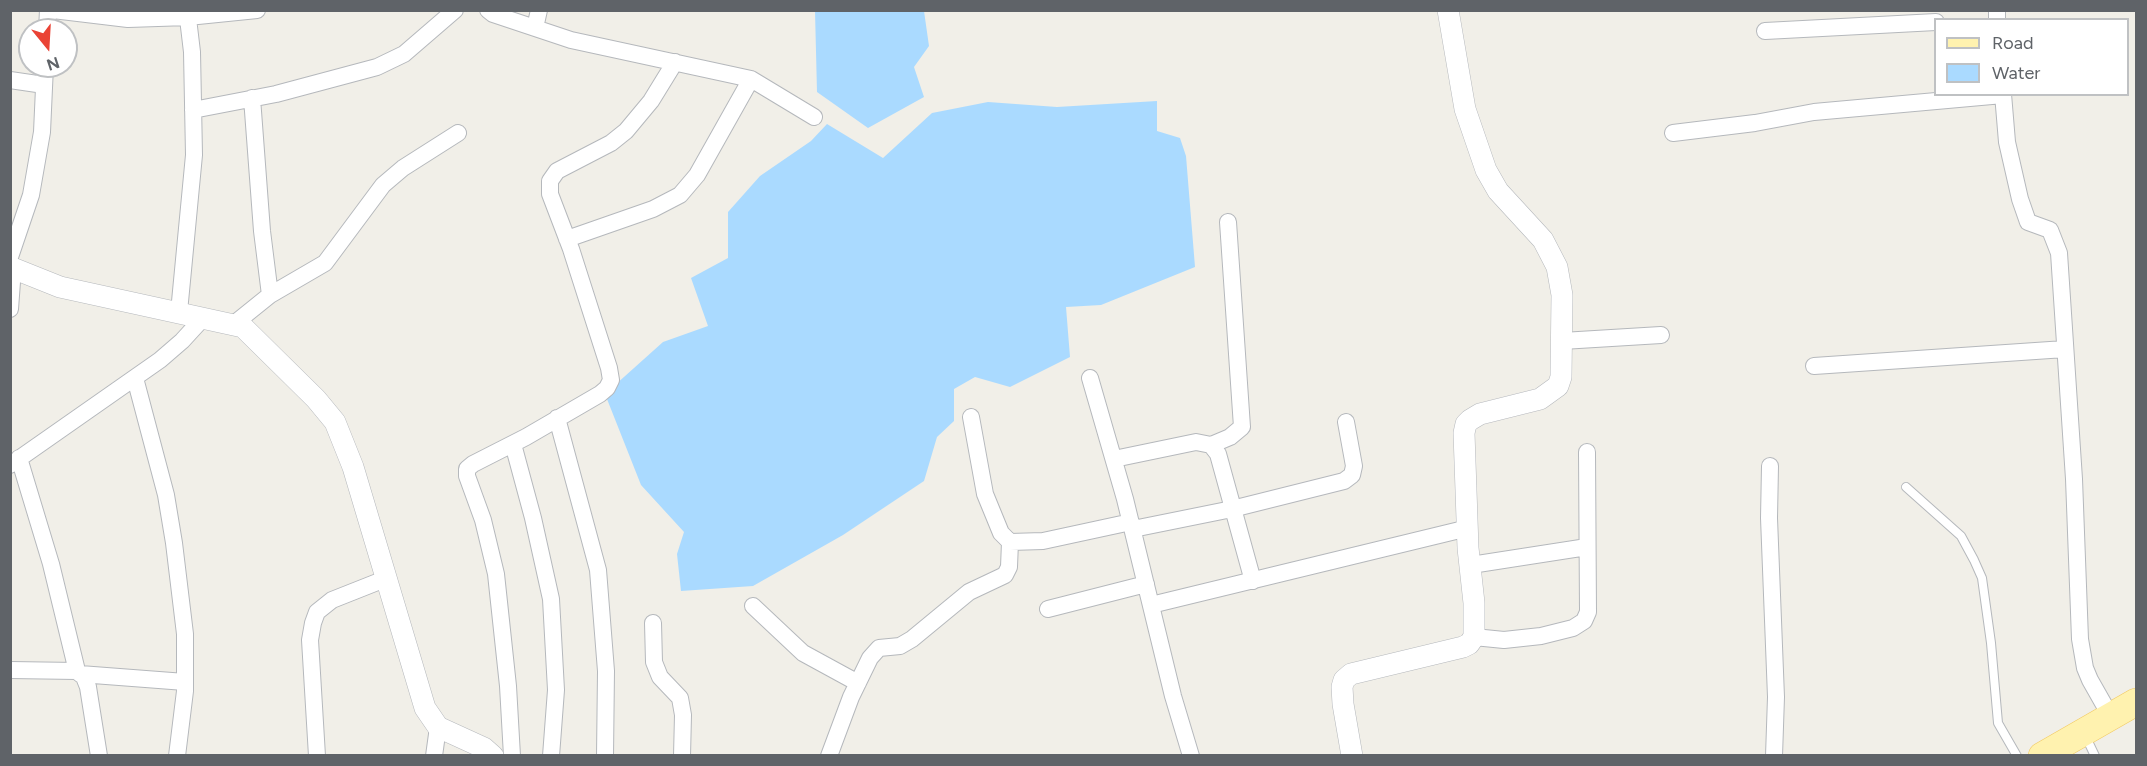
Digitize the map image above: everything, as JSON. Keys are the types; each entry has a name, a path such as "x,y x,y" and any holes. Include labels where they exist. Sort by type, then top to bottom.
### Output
{"main road":[{"path":"2042,756 2089,744 2111,717 2136,702"}],"street":[{"path":"53,10 128,19 257,10"},
{"path":"193,110 321,82 377,67 404,54 455,10"},
{"path":"488,10 493,14 571,40 751,79 814,117"},
{"path":"535,28 539,10"},
{"path":"1448,10 1465,109 1486,170 1498,191 1543,240 1557,267 1562,295 1563,341 1561,377 1558,386 1540,399 1480,414 1466,424 1464,433 1474,638"},
{"path":"179,312 194,155 192,52 187,14"},
{"path":"1765,31 1934,22"},
{"path":"512,756 508,686 496,574 483,520 467,477 467,469 607,388 611,380 609,368 550,194 550,181 557,171 611,143 626,131 651,101 675,62"},
{"path":"10,309 11,264 31,195 42,132 44,78"},
{"path":"567,239 653,209 680,195 697,175 751,79"},
{"path":"10,80 44,85"},
{"path":"1673,134 1814,112 1992,96"},
{"path":"2003,96 2007,142 2020,199 2028,222 2050,230 2059,253 2074,479 2080,639 2085,668 2111,717"},
{"path":"252,98 262,231 270,294"},
{"path":"234,324 270,294 325,263 383,185 403,168 458,133"},
{"path":"1114,459 1196,442 1211,445 1230,437 1242,427 1228,222"},
{"path":"11,264 60,286 243,327 316,399 335,422 353,467 425,708 438,727 484,748 493,756"},
{"path":"99,756 88,687 84,677 78,672 51,564 15,461 135,378 175,347 204,317"},
{"path":"1563,341 1661,335"},
{"path":"1814,366 2065,348"},
{"path":"135,378 166,495 186,634 185,682 177,756"},
{"path":"1090,378 1132,526 1173,696 1191,756"},
{"path":"971,417 986,494 1001,532 1010,542 1024,543 1232,509 1344,481 1352,475 1354,466 1346,422"},
{"path":"557,418 598,570 606,671 605,756"},
{"path":"513,444 533,518 551,599 556,690 551,756"},
{"path":"1211,445 1218,454 1232,509 1245,545 1253,581"},
{"path":"1352,756 1342,687 1344,680 1352,674 1463,647 1474,638 1504,640 1541,636 1573,628 1584,621 1588,612 1587,452"},
{"path":"1770,466 1769,518 1776,697 1774,756"},
{"path":"1151,605 1468,528"},
{"path":"829,756 870,658 879,648 900,646 912,639 969,592 1005,575 1009,567 1010,542"},
{"path":"1470,565 1587,547"},
{"path":"317,756 309,640 313,623 318,612 332,600 385,579"},
{"path":"1048,609 1146,584"},
{"path":"753,606 803,653 858,683"},
{"path":"653,623 654,662 660,677 680,698 683,715 682,756"},
{"path":"10,670 78,672 185,682"},
{"path":"434,756 438,727"}],"lane":[{"path":"1906,487 1961,537 1982,578 1991,643 1998,723 2017,756"}],"water":[{"path":"815,11 924,11 929,46 914,67 924,97 868,128 817,92"},
{"path":"1157,101 1157,131 1180,138 1186,156 1195,267 1101,305 1066,307 1070,357 1010,387 975,377 954,389 954,421 937,437 924,481 843,535 753,586 681,591 677,554 684,532 641,485 605,394 663,342 708,326 691,278 728,258 728,212 760,176 811,141 827,124 883,158 932,113 988,102 1057,107"}]}
